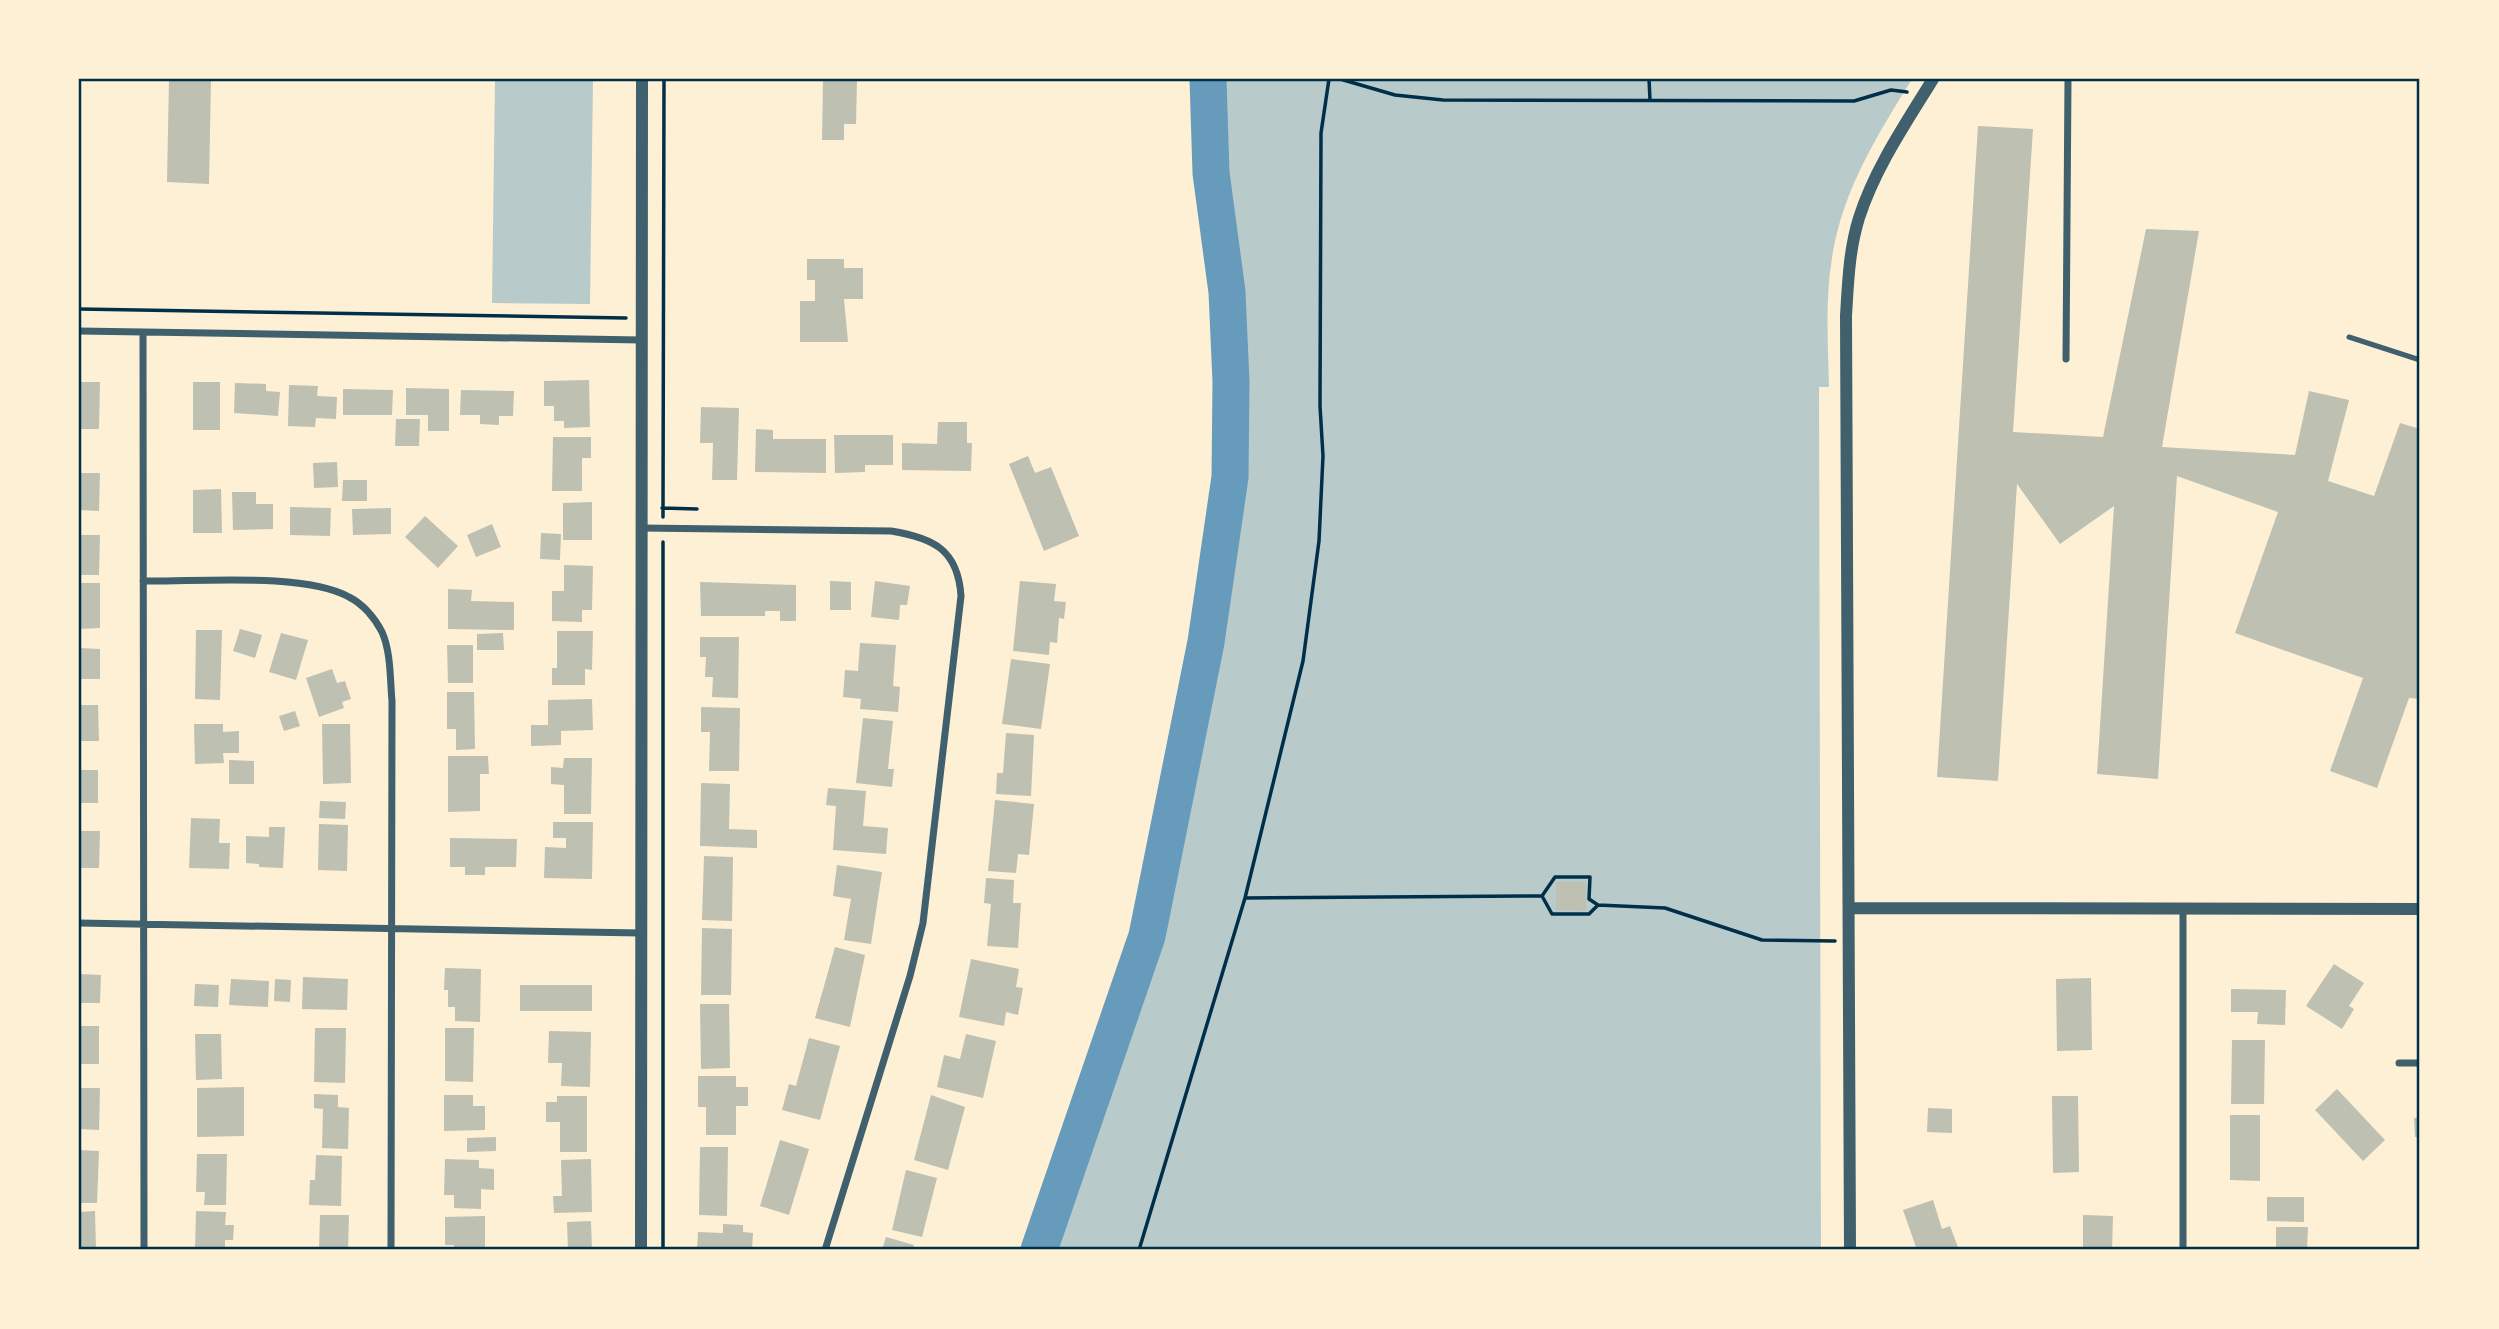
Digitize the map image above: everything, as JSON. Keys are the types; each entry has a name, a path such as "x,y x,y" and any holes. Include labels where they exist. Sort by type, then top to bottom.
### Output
{"street":[{"path":"641,1250 642,79"},
{"path":"1850,1250 1846,316 1849,261 1865,205 1888,154 1933,79"},
{"path":"2066,359 2068,79"},
{"path":"79,331 641,340"},
{"path":"143,332 144,1250"},
{"path":"641,528 912,534 945,551 956,565 960,580 961,596 923,923 910,976 825,1250"},
{"path":"143,581 285,583 322,587 349,597 368,611 382,632 392,701 391,1250"},
{"path":"1850,908 2420,909"},
{"path":"2183,909 2183,1250"},
{"path":"79,923 641,933"},
{"path":"2399,1063 2420,1063"}],"lane":[{"path":"2349,337 2420,360"}],"path":[{"path":"663,1250 664,79"},
{"path":"1139,1250 1245,898 1303,660 1319,541 1323,456 1320,406 1321,133 1329,79"},
{"path":"1340,79 1418,99 1854,101 1891,90 1922,97"},
{"path":"1649,79 1650,100"},
{"path":"79,309 663,316"},
{"path":"662,508 697,509"},
{"path":"1542,896 1555,877 1590,877 1590,898 1598,905 1665,908 1762,940 1850,942"},
{"path":"1245,898 1542,896"},
{"path":"1542,896 1552,914 1589,914 1598,905"}],"shaded area":[{"path":"495,79 593,79 590,304 492,303"},
{"path":"1208,79 1912,79 1874,143 1852,187 1837,233 1828,290 1829,387 1819,387 1821,1250 1039,1250 1147,936 1206,642 1230,477 1231,382 1227,292 1211,173"}],"building":[{"path":"169,79 211,79 209,184 167,182"},
{"path":"823,79 857,79 856,124 844,124 844,140 822,140"},
{"path":"1978,126 2033,129 2013,432 2103,437 2146,229 2199,231 2162,447 2295,455 2309,391 2349,400 2328,481 2374,496 2400,423 2420,429 2420,699 2409,698 2377,788 2330,771 2363,678 2235,633 2278,512 2177,476 2158,779 2097,774 2114,506 2060,544 2017,484 1998,781 1937,777"},
{"path":"807,259 844,259 844,268 863,268 863,299 844,299 848,342 800,342 800,301 815,301 815,280 807,280"},
{"path":"589,380 590,427 564,428 564,421 554,421 554,406 544,406 544,381"},
{"path":"79,382 100,382 99,429 79,429"},
{"path":"193,382 220,382 220,430 193,430"},
{"path":"235,383 266,384 266,391 280,392 278,416 234,413"},
{"path":"289,385 318,386 317,396 337,397 336,419 316,418 315,427 288,426"},
{"path":"406,388 449,389 449,431 428,431 428,415 406,415"},
{"path":"343,389 393,390 392,415 343,415"},
{"path":"461,390 514,391 513,416 499,416 499,425 480,424 480,415 460,415"},
{"path":"701,407 739,408 737,480 712,480 713,443 700,443"},
{"path":"396,419 420,419 419,446 395,446"},
{"path":"938,422 967,422 967,443 972,443 971,471 902,470 902,443 937,444"},
{"path":"756,429 773,430 773,439 826,439 826,473 755,472"},
{"path":"834,435 893,435 893,465 865,465 865,472 835,473"},
{"path":"553,437 591,437 591,458 582,458 582,491 552,491"},
{"path":"1028,456 1035,473 1051,467 1079,536 1044,551 1009,464"},
{"path":"337,462 338,487 314,488 313,463"},
{"path":"79,473 100,473 99,511 79,510"},
{"path":"343,480 367,480 367,501 342,501"},
{"path":"221,489 222,533 193,533 193,490"},
{"path":"232,492 256,492 256,504 273,504 273,529 233,530"},
{"path":"592,502 592,540 563,540 563,503"},
{"path":"290,507 331,508 330,536 290,535"},
{"path":"391,508 391,534 353,535 352,509"},
{"path":"425,516 458,546 438,568 405,537"},
{"path":"492,524 501,547 476,557 467,535"},
{"path":"541,533 561,534 560,560 540,559"},
{"path":"79,535 100,535 99,575 79,575"},
{"path":"564,565 593,566 592,610 582,610 582,622 552,621 552,591 564,591"},
{"path":"830,581 851,582 851,610 830,610"},
{"path":"875,581 910,586 907,605 900,605 899,620 871,617"},
{"path":"1020,581 1056,584 1054,601 1066,602 1064,619 1059,618 1057,643 1050,642 1049,655 1013,651"},
{"path":"700,582 796,585 796,621 780,621 780,611 765,611 765,616 701,616"},
{"path":"79,583 100,583 100,628 79,629"},
{"path":"448,589 472,590 471,601 514,602 514,630 448,629"},
{"path":"240,629 262,635 255,658 233,651"},
{"path":"196,630 222,630 220,700 195,699"},
{"path":"557,631 593,631 592,670 585,669 585,685 552,685 552,668 557,668"},
{"path":"281,633 308,640 296,680 269,672"},
{"path":"503,633 504,650 477,650 477,634"},
{"path":"700,637 739,637 738,698 712,697 713,677 705,677 706,657 700,657"},
{"path":"860,643 896,645 893,686 900,687 898,712 860,709 861,699 843,697 845,670 858,671"},
{"path":"447,645 473,645 473,683 448,683"},
{"path":"79,648 100,649 100,679 79,679"},
{"path":"1011,659 1050,664 1041,729 1002,724"},
{"path":"332,669 337,683 345,681 351,699 342,702 344,708 319,717 306,678"},
{"path":"447,692 474,692 475,749 456,750 456,729 447,729"},
{"path":"592,699 593,730 561,731 561,745 531,746 531,725 548,725 548,700"},
{"path":"79,705 98,705 99,741 79,741"},
{"path":"701,707 740,708 739,771 709,771 710,732 701,732"},
{"path":"295,711 300,726 284,731 279,716"},
{"path":"863,718 893,721 888,769 894,769 892,787 856,783"},
{"path":"194,724 223,724 223,732 239,731 239,753 223,753 224,763 195,764"},
{"path":"322,724 350,724 351,783 323,784"},
{"path":"1006,733 1034,735 1031,796 996,794 997,773 1003,773"},
{"path":"448,756 488,756 489,774 480,774 480,811 448,812"},
{"path":"564,758 592,758 591,814 564,814 564,785 551,784 551,767 563,768"},
{"path":"229,760 254,761 254,784 229,784"},
{"path":"79,770 98,770 98,803 79,803"},
{"path":"701,783 730,784 729,829 757,830 757,848 700,846"},
{"path":"828,788 866,791 863,826 888,828 886,854 833,850 836,806 826,805"},
{"path":"995,800 1034,804 1029,855 1018,854 1016,873 988,871"},
{"path":"320,801 346,802 345,819 319,818"},
{"path":"191,818 220,819 219,843 230,843 229,869 189,868"},
{"path":"553,822 593,822 592,879 544,878 545,847 566,848 566,838 553,838"},
{"path":"319,824 348,825 347,871 318,870"},
{"path":"269,827 285,827 283,868 259,867 259,864 246,863 246,836 269,837"},
{"path":"79,831 100,831 99,868 79,868"},
{"path":"450,838 517,839 516,867 485,867 485,875 465,875 465,867 450,867"},
{"path":"704,856 733,857 732,921 702,920"},
{"path":"837,865 882,872 871,944 844,940 851,899 833,896"},
{"path":"986,878 1014,880 1013,903 1021,903 1018,948 987,946 991,904 984,903"},
{"path":"1556,882 1586,882 1586,911 1556,910"},
{"path":"702,928 732,929 731,995 701,995"},
{"path":"835,947 865,955 850,1027 815,1018"},
{"path":"971,959 1019,969 1016,987 1023,988 1018,1015 1006,1012 1004,1026 959,1017"},
{"path":"2334,964 2364,983 2349,1006 2354,1009 2342,1029 2306,1006"},
{"path":"445,968 481,969 480,1022 455,1021 455,1007 448,1007 448,990 444,990"},
{"path":"79,974 101,975 100,1003 79,1003"},
{"path":"303,977 348,979 347,1010 302,1009"},
{"path":"2091,978 2092,1050 2057,1051 2056,979"},
{"path":"231,979 269,981 268,1007 229,1005"},
{"path":"275,979 291,980 290,1002 274,1001"},
{"path":"195,984 219,985 218,1007 194,1006"},
{"path":"520,985 592,985 592,1011 520,1011"},
{"path":"2231,989 2286,990 2285,1025 2257,1024 2258,1012 2231,1012"},
{"path":"700,1004 729,1004 730,1068 701,1069"},
{"path":"79,1026 99,1026 99,1064 79,1064"},
{"path":"315,1028 346,1028 345,1083 314,1082"},
{"path":"445,1028 474,1028 473,1082 445,1081"},
{"path":"549,1031 591,1032 590,1087 561,1086 562,1063 548,1063"},
{"path":"195,1034 221,1034 222,1079 196,1080"},
{"path":"966,1034 996,1041 983,1098 937,1087 944,1055 960,1059"},
{"path":"809,1038 840,1046 820,1120 782,1110 789,1084 796,1086"},
{"path":"2232,1040 2265,1040 2264,1104 2231,1104"},
{"path":"698,1076 736,1076 736,1087 748,1087 748,1106 736,1106 736,1135 706,1135 706,1107 698,1107"},
{"path":"244,1087 244,1136 197,1137 197,1088"},
{"path":"79,1088 100,1088 99,1130 79,1129"},
{"path":"2337,1089 2385,1140 2363,1161 2315,1110"},
{"path":"314,1094 338,1095 338,1107 349,1108 348,1149 322,1148 323,1109 314,1108"},
{"path":"444,1095 473,1095 473,1106 485,1106 485,1130 444,1131"},
{"path":"931,1095 965,1107 948,1170 914,1160"},
{"path":"557,1096 587,1096 587,1152 560,1152 560,1122 546,1122 546,1102 557,1102"},
{"path":"2052,1096 2078,1096 2079,1172 2053,1173"},
{"path":"1928,1108 1952,1109 1952,1133 1927,1132"},
{"path":"2230,1115 2260,1115 2260,1181 2230,1180"},
{"path":"2414,1118 2420,1118 2420,1137 2415,1137"},
{"path":"496,1137 496,1151 467,1152 467,1138"},
{"path":"780,1140 809,1149 789,1215 760,1206"},
{"path":"700,1147 728,1147 727,1216 699,1215"},
{"path":"79,1150 99,1151 97,1203 79,1203"},
{"path":"197,1154 227,1154 226,1205 204,1205 205,1192 196,1192"},
{"path":"316,1155 342,1156 341,1206 309,1205 310,1180 315,1180"},
{"path":"445,1159 479,1160 479,1168 494,1169 494,1190 481,1189 481,1209 454,1208 454,1195 444,1195"},
{"path":"591,1159 592,1212 554,1213 553,1196 562,1196 561,1160"},
{"path":"906,1170 937,1178 922,1237 892,1230"},
{"path":"2267,1197 2304,1197 2304,1222 2267,1221"},
{"path":"1933,1200 1942,1229 1950,1226 1959,1250 1917,1250 1903,1210"},
{"path":"95,1211 96,1250 79,1250 79,1212"},
{"path":"196,1211 226,1212 225,1225 234,1225 233,1240 225,1240 225,1250 195,1250"},
{"path":"320,1215 349,1215 348,1250 319,1250"},
{"path":"2083,1215 2113,1216 2112,1250 2083,1250"},
{"path":"485,1216 485,1250 454,1250 454,1245 445,1245 445,1217"},
{"path":"591,1221 592,1250 568,1250 567,1222"},
{"path":"723,1224 743,1225 743,1232 753,1233 752,1250 697,1250 698,1232 723,1233"},
{"path":"2276,1227 2308,1227 2307,1250 2276,1250"},
{"path":"886,1237 914,1245 913,1250 882,1250"},
{"path":"490,1247 515,1247 515,1250 490,1250"}],"waterway":[{"path":"1039,1250 1147,936 1206,642 1230,477 1231,382 1227,292 1211,173 1208,79"}]}
